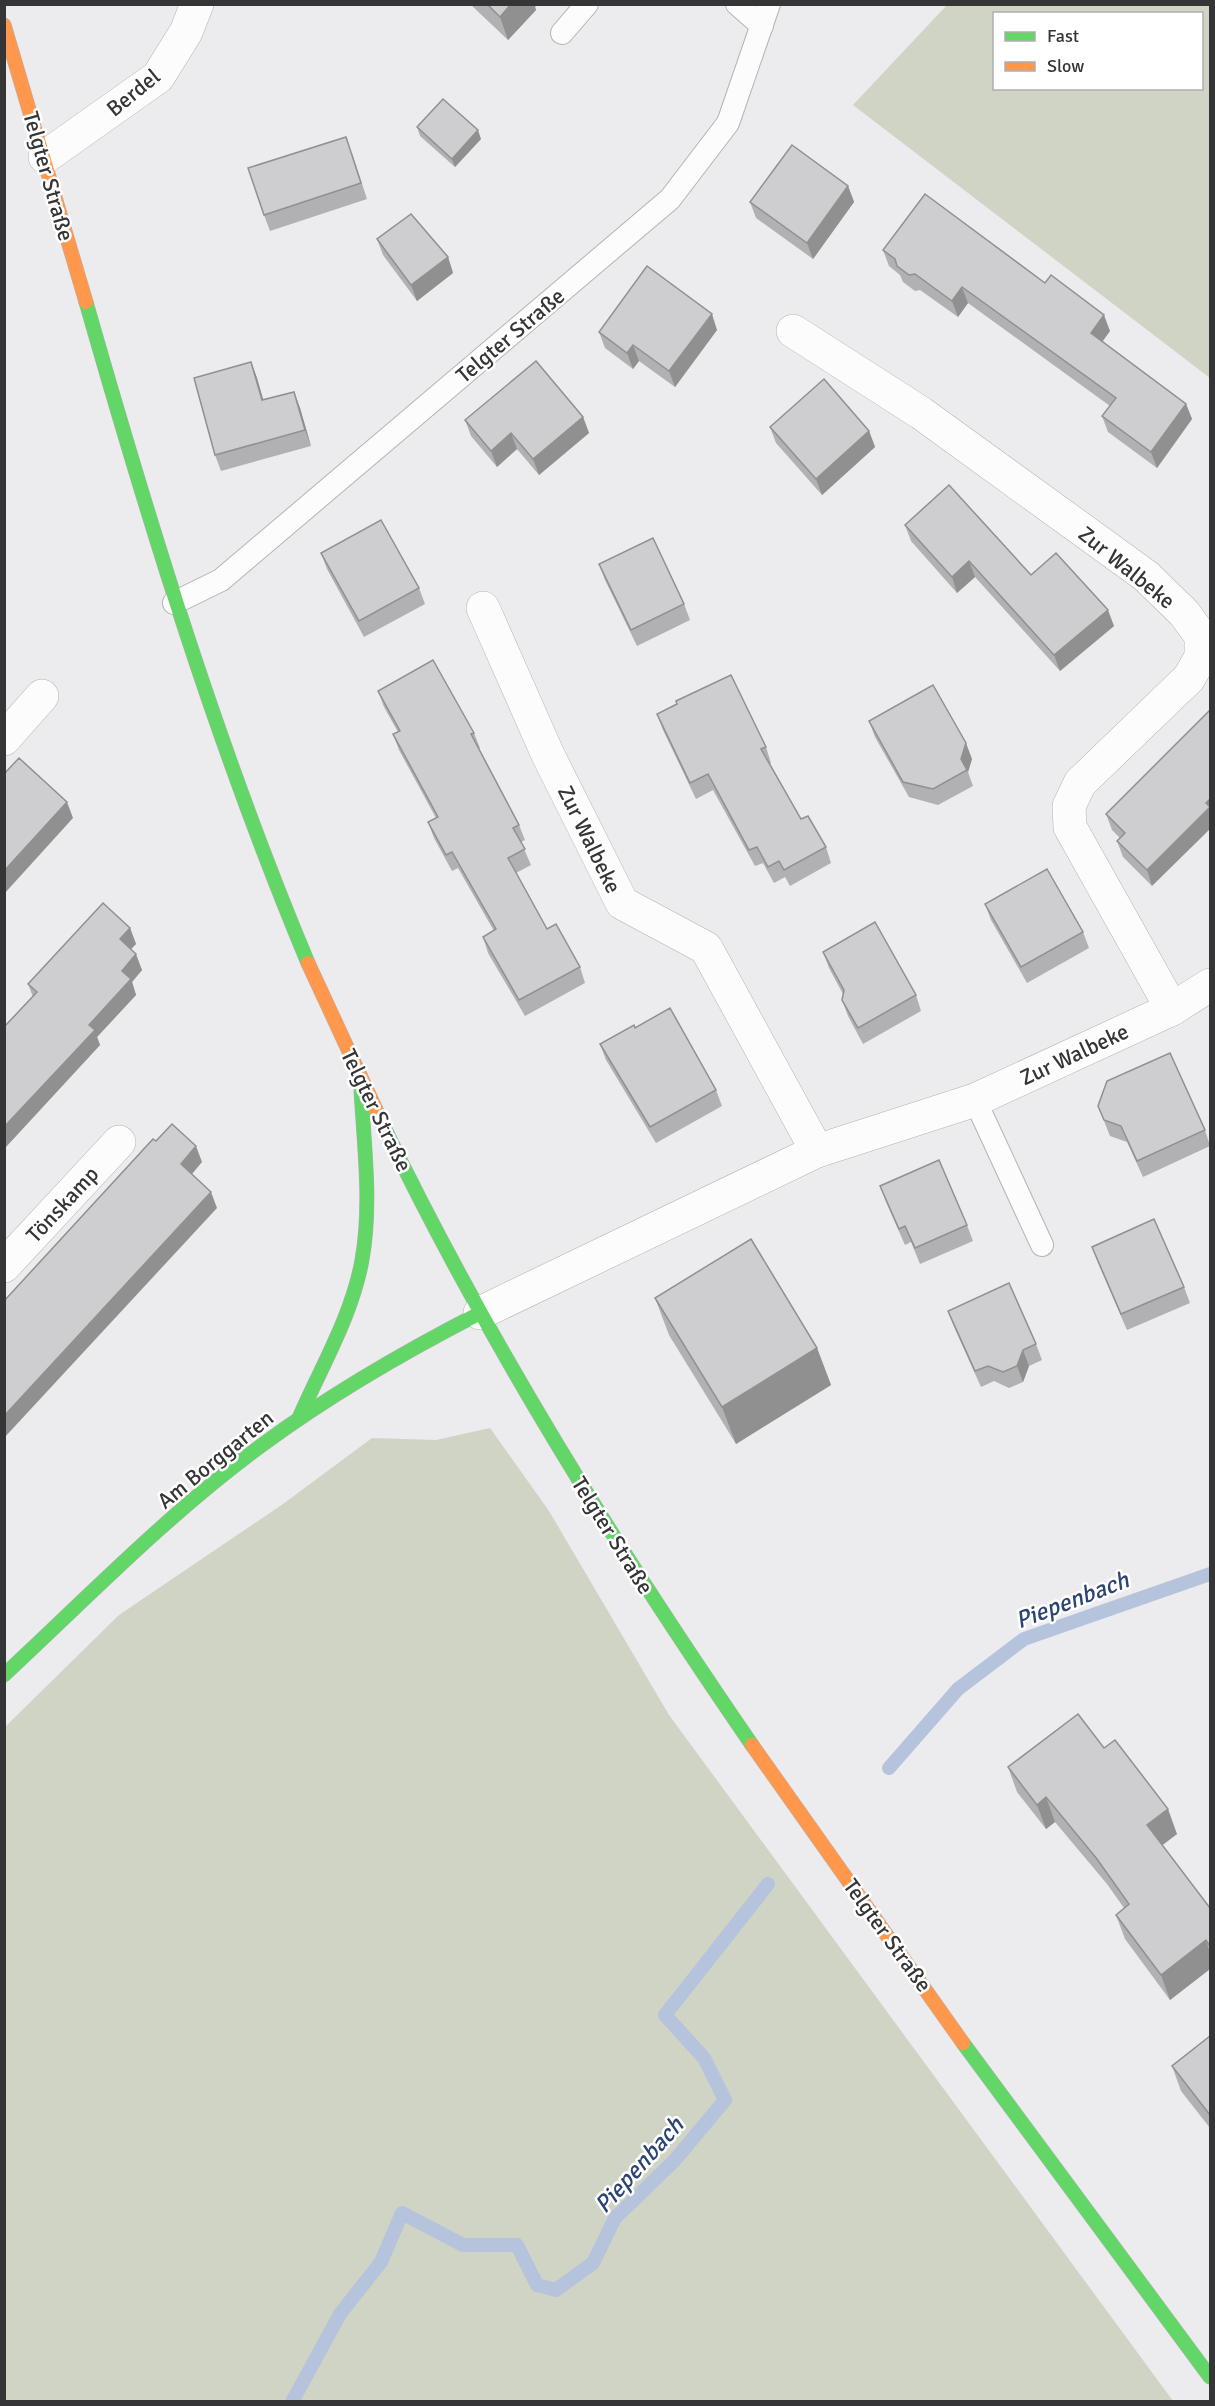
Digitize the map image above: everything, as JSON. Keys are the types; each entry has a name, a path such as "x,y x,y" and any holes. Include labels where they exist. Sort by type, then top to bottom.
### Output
{"street":[{"name":"Berdel","path":"45,157 158,77 186,32 197,4"},
{"name":"Telgter Straße","path":"4,25 45,157 105,375 174,603 252,823 318,987 360,1078 480,1313 553,1439 645,1587 799,1813 1210,2377"},
{"name":"Zur Walbeke","path":"793,331 921,413 1146,576 1184,613 1201,636 1201,657 1193,672 1145,723 1080,783 1069,806 1071,827 1172,1009"},
{"name":"Zur Walbeke","path":"483,608 548,755 622,903 706,948 817,1150"},
{"path":"4,739 42,696"},
{"name":"Zur Walbeke","path":"480,1313 817,1150 975,1100 1172,1009 1210,985"},
{"path":"299,1418 351,1298 362,1262 366,1230 360,1078"},
{"name":"Tönskamp","path":"4,1266 119,1142"},
{"name":"Am Borggarten","path":"4,1675 174,1519 299,1418 394,1358 480,1313"}],"lane":[{"path":"562,33 586,4"},
{"path":"737,4 765,15"},
{"name":"Telgter Straße","path":"174,603 221,580 670,199 728,123 765,15"},
{"path":"975,1100 1042,1245"}],"green space":[{"path":"947,5 1210,5 1210,378 853,105"},
{"path":"490,1428 549,1511 669,1715 1173,2401 5,2401 5,1727 119,1615 283,1504 372,1438 436,1440"}],"building":[{"path":"487,4 511,4 500,17"},
{"path":"443,99 478,130 452,159 417,127"},
{"path":"346,137 361,183 264,215 248,168"},
{"path":"792,145 848,186 807,243 750,202"},
{"path":"925,194 1045,283 1051,275 1104,315 1091,333 1186,404 1151,452 1102,416 1116,398 962,287 952,301 915,274 909,275 897,266 895,259 883,250"},
{"path":"411,214 448,257 411,285 377,239"},
{"path":"647,266 712,314 669,371 633,345 627,353 599,332"},
{"path":"536,361 583,417 533,459 511,433 491,451 465,420"},
{"path":"251,362 262,400 294,392 305,430 215,455 194,378"},
{"path":"824,379 869,431 816,479 770,427"},
{"path":"949,485 1031,575 1056,553 1108,610 1054,655 969,561 952,577 905,525"},
{"path":"381,520 419,588 359,621 321,553"},
{"path":"653,538 684,604 631,630 599,564"},
{"path":"433,660 474,733 471,734 519,825 513,828 525,849 508,858 547,929 556,924 580,967 519,1000 483,937 496,929 452,852 446,855 428,822 438,817 393,734 400,731 378,691"},
{"path":"731,675 766,747 761,749 801,819 808,816 826,847 784,870 779,861 768,867 757,847 749,850 708,774 690,783 657,714 677,704 676,701"},
{"path":"933,685 966,743 961,759 967,770 933,789 903,782 869,721"},
{"path":"1210,710 1210,799 1206,803 1210,807 1147,870 1117,841 1125,833 1106,814"},
{"path":"19,758 67,802 4,871 4,774"},
{"path":"1047,869 1083,932 1021,967 985,904"},
{"path":"103,903 130,928 120,939 136,954 122,971 131,979 89,1025 95,1030 4,1127 4,1027 37,992 28,984"},
{"path":"875,922 916,995 858,1028 842,1000 844,990 823,952"},
{"path":"670,1008 716,1090 650,1127 600,1044"},
{"path":"1170,1053 1205,1130 1137,1161 1121,1126 1104,1120 1098,1106 1107,1081"},
{"path":"172,1124 196,1146 181,1164 211,1192 4,1416 4,1301 153,1139 156,1141"},
{"path":"939,1160 967,1225 915,1248 905,1226 899,1229 880,1186"},
{"path":"1154,1219 1184,1287 1121,1314 1092,1247"},
{"path":"751,1239 817,1348 722,1407 655,1298"},
{"path":"1009,1283 1036,1344 1023,1350 1017,1366 1003,1372 988,1366 975,1371 948,1311"},
{"path":"1078,1714 1104,1748 1115,1740 1168,1809 1147,1825 1210,1908 1210,1946 1206,1940 1161,1975 1116,1915 1129,1904 1097,1859 1046,1797 1037,1805 1008,1767"},
{"path":"1210,2036 1210,2115 1172,2066"}],"waterway":[{"name":"Piepenbach","path":"889,1768 958,1689 1024,1639 1210,1574"},
{"name":"Piepenbach","path":"292,2402 340,2314 381,2262 402,2213 463,2245 517,2245 537,2285 556,2290 593,2263 615,2218 674,2161 725,2100 704,2058 665,2015 768,1884"}],"traffic: fast":[{"path":"86,302 187,636 244,801 308,963"},
{"path":"299,1418 351,1301 362,1260 367,1196 361,1090"},
{"path":"384,1127 424,1208 556,1443 603,1520 752,1745"},
{"path":"4,1675 162,1527 262,1445 314,1408 368,1374 480,1313"},
{"path":"963,2043 1210,2377"}],"traffic: slow":[{"path":"4,25 86,302"},
{"path":"308,963 384,1127"},
{"path":"752,1745 963,2043"}]}
